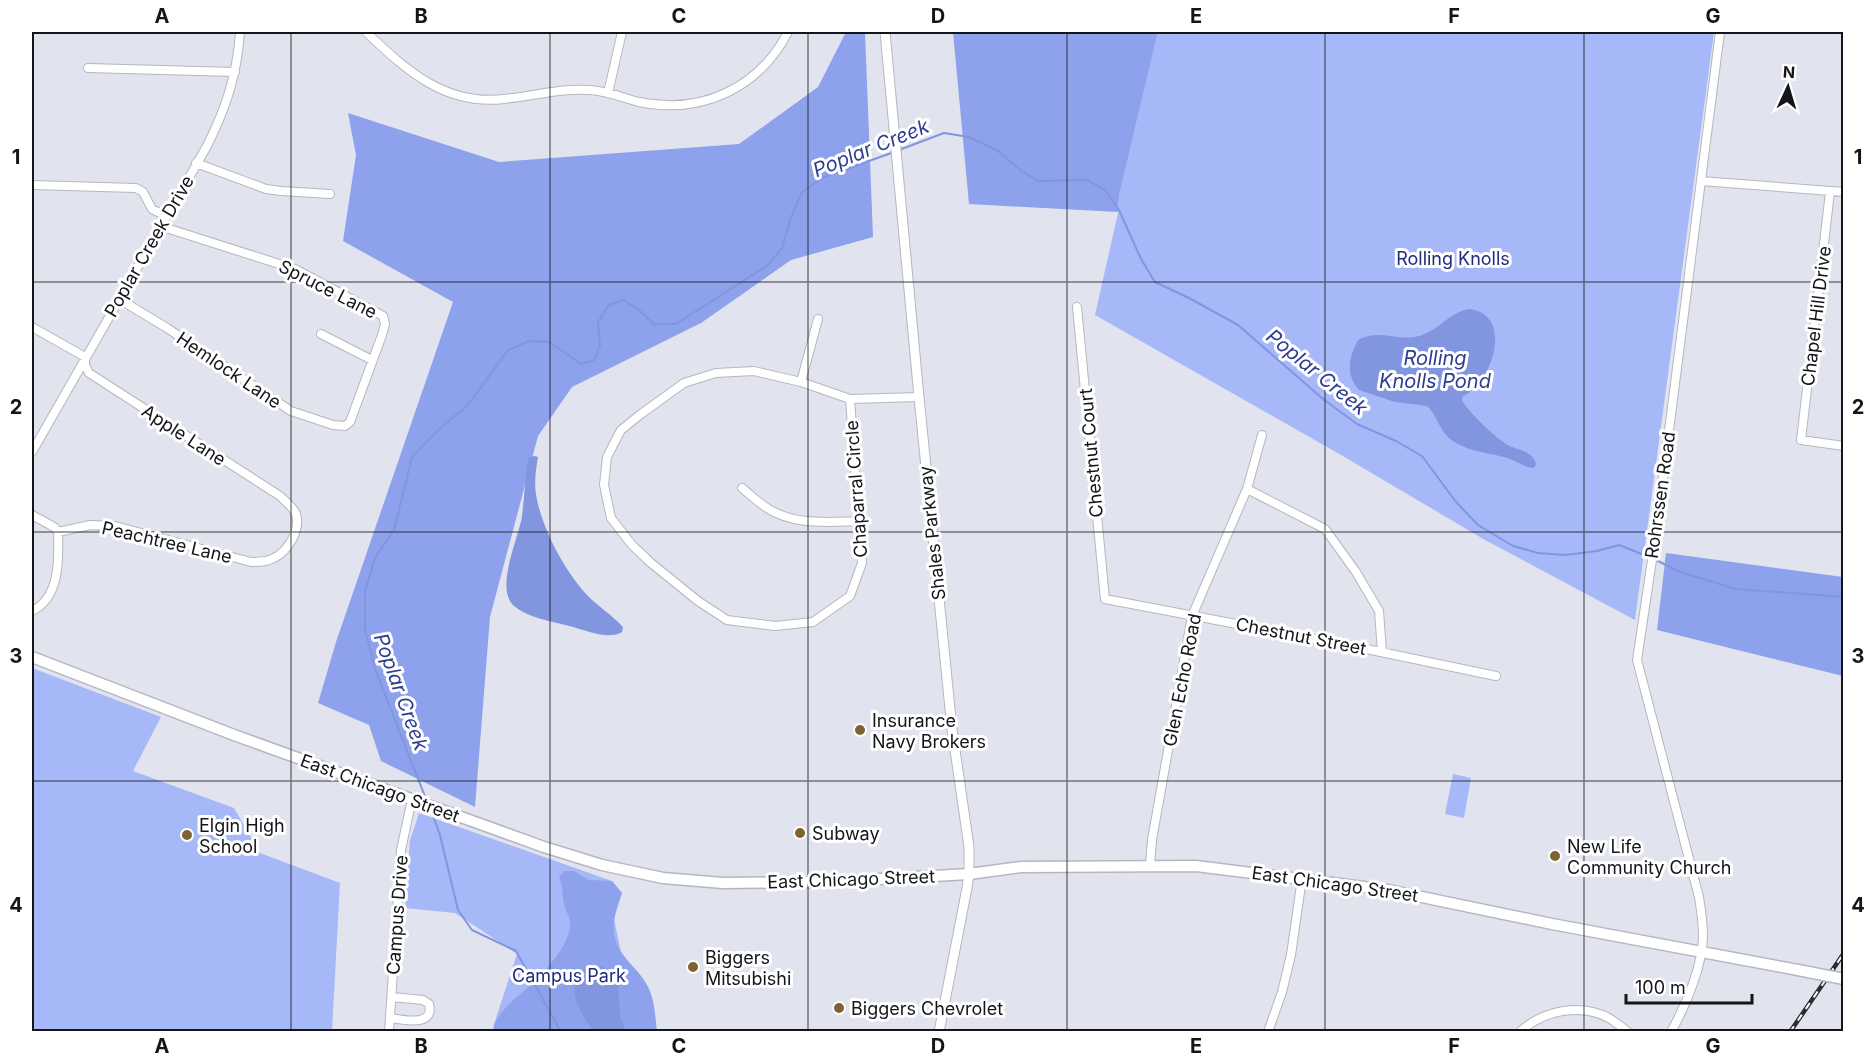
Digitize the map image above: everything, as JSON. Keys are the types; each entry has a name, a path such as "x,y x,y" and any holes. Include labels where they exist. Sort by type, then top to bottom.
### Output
{"main road":[{"name":"East Chicago Street","path":"32,657 183,716 544,847 602,865 663,878 723,883 846,881 969,874 1021,867 1196,866 1388,890 1552,924 1844,979"}],"street":[{"name":"Poplar Creek Drive","path":"32,452 220,119 235,72 240,32"},
{"path":"366,32 419,78 453,95 468,99 502,100 570,90 608,93 640,102 666,105 688,104 723,95 755,75 768,63 788,32"},
{"path":"608,93 622,32"},
{"name":"Shales Parkway","path":"885,32 952,729 969,847 969,874 939,1032"},
{"name":"Rohrssen Road","path":"1671,1032 1691,992 1703,936 1699,897 1637,660 1655,540 1720,32"},
{"path":"88,68 235,72"},
{"path":"196,163 266,189 330,194"},
{"path":"1701,181 1844,192"},
{"path":"32,185 136,188 143,192 152,209 166,216"},
{"name":"Chapel Hill Drive","path":"1830,192 1801,440 1844,446"},
{"name":"Spruce Lane","path":"160,226 295,269 384,316 385,324 350,422 345,426"},
{"name":"Hemlock Lane","path":"119,299 167,328 291,411 324,423 345,426"},
{"name":"Chestnut Court","path":"1077,307 1105,599"},
{"path":"801,382 818,319"},
{"name":"Apple Lane","path":"32,327 85,357 85,365 89,373 280,496 293,509 296,516 294,535 288,547 272,560"},
{"path":"321,334 372,360"},
{"name":"Chaparral Circle","path":"850,399 862,563 850,596 813,622 775,626 727,620 698,601 651,563 611,518 604,485 607,457 621,430 684,383 716,373 754,371 801,382 850,399 919,397"},
{"name":"Glen Echo Road","path":"1150,865 1152,840 1192,616 1247,489 1262,435"},
{"path":"742,488 765,507 789,518 813,522 860,521"},
{"path":"1247,489 1324,529 1356,572 1379,611 1382,652"},
{"path":"32,515 54,527 58,532 58,557 53,588 45,602 32,611"},
{"name":"Peachtree Lane","path":"58,532 76,526 103,525 250,562 272,560"},
{"name":"Chestnut Street","path":"1105,599 1496,676"},
{"name":"Campus Drive","path":"388,1032 401,850 412,799"},
{"path":"1268,1032 1282,992 1291,955 1302,878"},
{"path":"390,1018 424,1020 430,1009 429,1004 423,1000 392,997"},
{"path":"1520,1032 1528,1024 1543,1016 1559,1011 1579,1010 1608,1018 1628,1032"}],"green space":[{"path":"846,32 865,32 873,237 791,260 701,323 572,387 538,436 490,617 475,807 381,761 369,725 318,703 336,642 453,302 343,241 356,155 348,113 499,162 739,144 818,87"},
{"path":"953,32 1158,32 1119,196 1118,212 969,204"},
{"name":"Rolling Knolls","path":"1158,32 1714,32 1635,620 1485,540 1095,315 1118,213 1119,196"},
{"path":"1666,553 1843,577 1843,676 1657,630"},
{"name":"Elgin High School","path":"32,668 161,717 133,771 234,808 260,853 340,883 332,1031 32,1031"},
{"path":"1453,774 1471,778 1464,818 1445,814"},
{"name":"Campus Park","path":"419,813 612,881 622,893 614,919 621,952 649,989 493,1031 517,954 455,913 405,908 410,840"},
{"path":"564,871 574,871 589,880 612,881 622,893 615,915 615,938 621,952 642,976 650,990 657,1031 493,1032 501,1013 542,973 565,942 570,921 559,877"}],"water":[{"name":"Rolling Knolls Pond","path":"1469,309 1483,314 1492,323 1495,336 1494,350 1483,378 1463,396 1462,400 1488,430 1510,446 1531,456 1536,464 1534,468 1462,446 1445,434 1427,406 1395,402 1359,390 1352,378 1350,365 1358,340 1374,335 1419,336"},
{"path":"538,457 536,494 543,520 555,548 579,586 623,627 622,632 610,635 596,634 540,618 525,613 513,605 508,597 507,574 522,516 527,466 529,458"},
{"path":"603,967 618,980 620,1017 626,1031 593,1031 581,1013 576,1000 575,986 583,969"}],"waterway":[{"name":"Poplar Creek","path":"899,150 944,133 969,137 998,151 1020,170 1038,181 1087,180 1105,190 1119,210 1141,259 1155,282 1238,325 1323,399 1357,424 1396,441 1422,456 1456,502 1478,525 1513,546 1538,553 1565,555 1597,551 1619,545 1649,557"},
{"name":"Poplar Creek","path":"426,799 375,669 365,629 365,591 375,558 394,530 412,457 437,431 468,405 508,350 529,341 549,342 581,364 594,360 600,346 598,322 609,305 623,300 639,310 654,324 676,324 768,265 782,248 790,220 802,192 822,178 894,152"},
{"name":"Poplar Creek","path":"1654,559 1680,572 1736,589 1844,597"},
{"name":"Poplar Creek","path":"431,810 440,835 458,910 472,930 516,951 561,1032"}],"railway":[{"path":"1790,1032 1844,953"}],"place":[{"name":"Insurance Navy Brokers","path":"860,730"},
{"name":"Subway","path":"800,833"},
{"name":"Elgin High School","path":"187,835"},
{"name":"New Life Community Church","path":"1555,856"},
{"name":"Biggers Mitsubishi","path":"693,967"},
{"name":"Biggers Chevrolet","path":"839,1008"}]}
